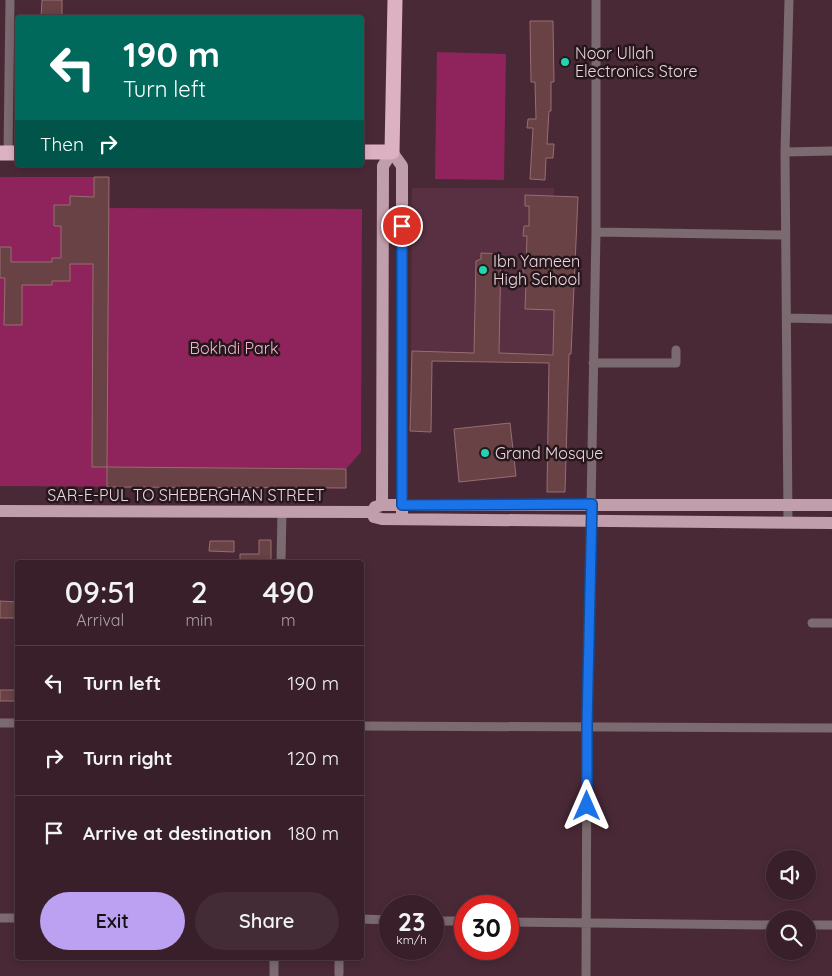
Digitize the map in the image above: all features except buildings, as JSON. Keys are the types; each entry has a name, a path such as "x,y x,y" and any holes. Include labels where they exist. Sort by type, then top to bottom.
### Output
{"highway":[{"path":"364,152 392,152 395,0"}],"main road":[{"path":"402,519 402,166 392,152 383,166 377,508 374,517 382,519 832,523"},
{"name":"SAR-E-PUL TO SHEBERGHAN STREET","path":"0,511 282,512 377,508 402,505 832,506"}],"street":[{"path":"9,153 10,0"},
{"path":"586,976 587,726 596,232 596,0"},
{"path":"788,522 785,152 789,0"},
{"path":"785,152 832,151"},
{"path":"596,232 785,235"},
{"path":"787,318 832,319"},
{"path":"593,363 676,363 676,350"},
{"path":"281,560 282,512"},
{"path":"812,623 832,622"},
{"path":"0,723 15,723"},
{"path":"364,726 832,728"},
{"path":"0,918 15,918"},
{"path":"364,919 379,920"},
{"path":"519,922 766,925"},
{"path":"816,925 832,926"},
{"path":"274,960 274,976"},
{"path":"339,960 339,974"}],"shaded area":[{"name":"Ibn Yameen High School","path":"412,188 554,188 553,354 411,353"}],"green space":[{"path":"437,52 506,54 504,180 435,179"},
{"name":"Bokhdi Park","path":"0,177 109,177 109,208 362,209 361,452 346,469 346,488 0,486"}],"place":[{"name":"Noor Ullah Electronics Store","path":"565,62"},
{"name":"Ibn Yameen High School","path":"483,270"},
{"name":"Grand Mosque","path":"485,453"}],"route":[{"path":"402,226 402,505 592,504 587,806"}]}
